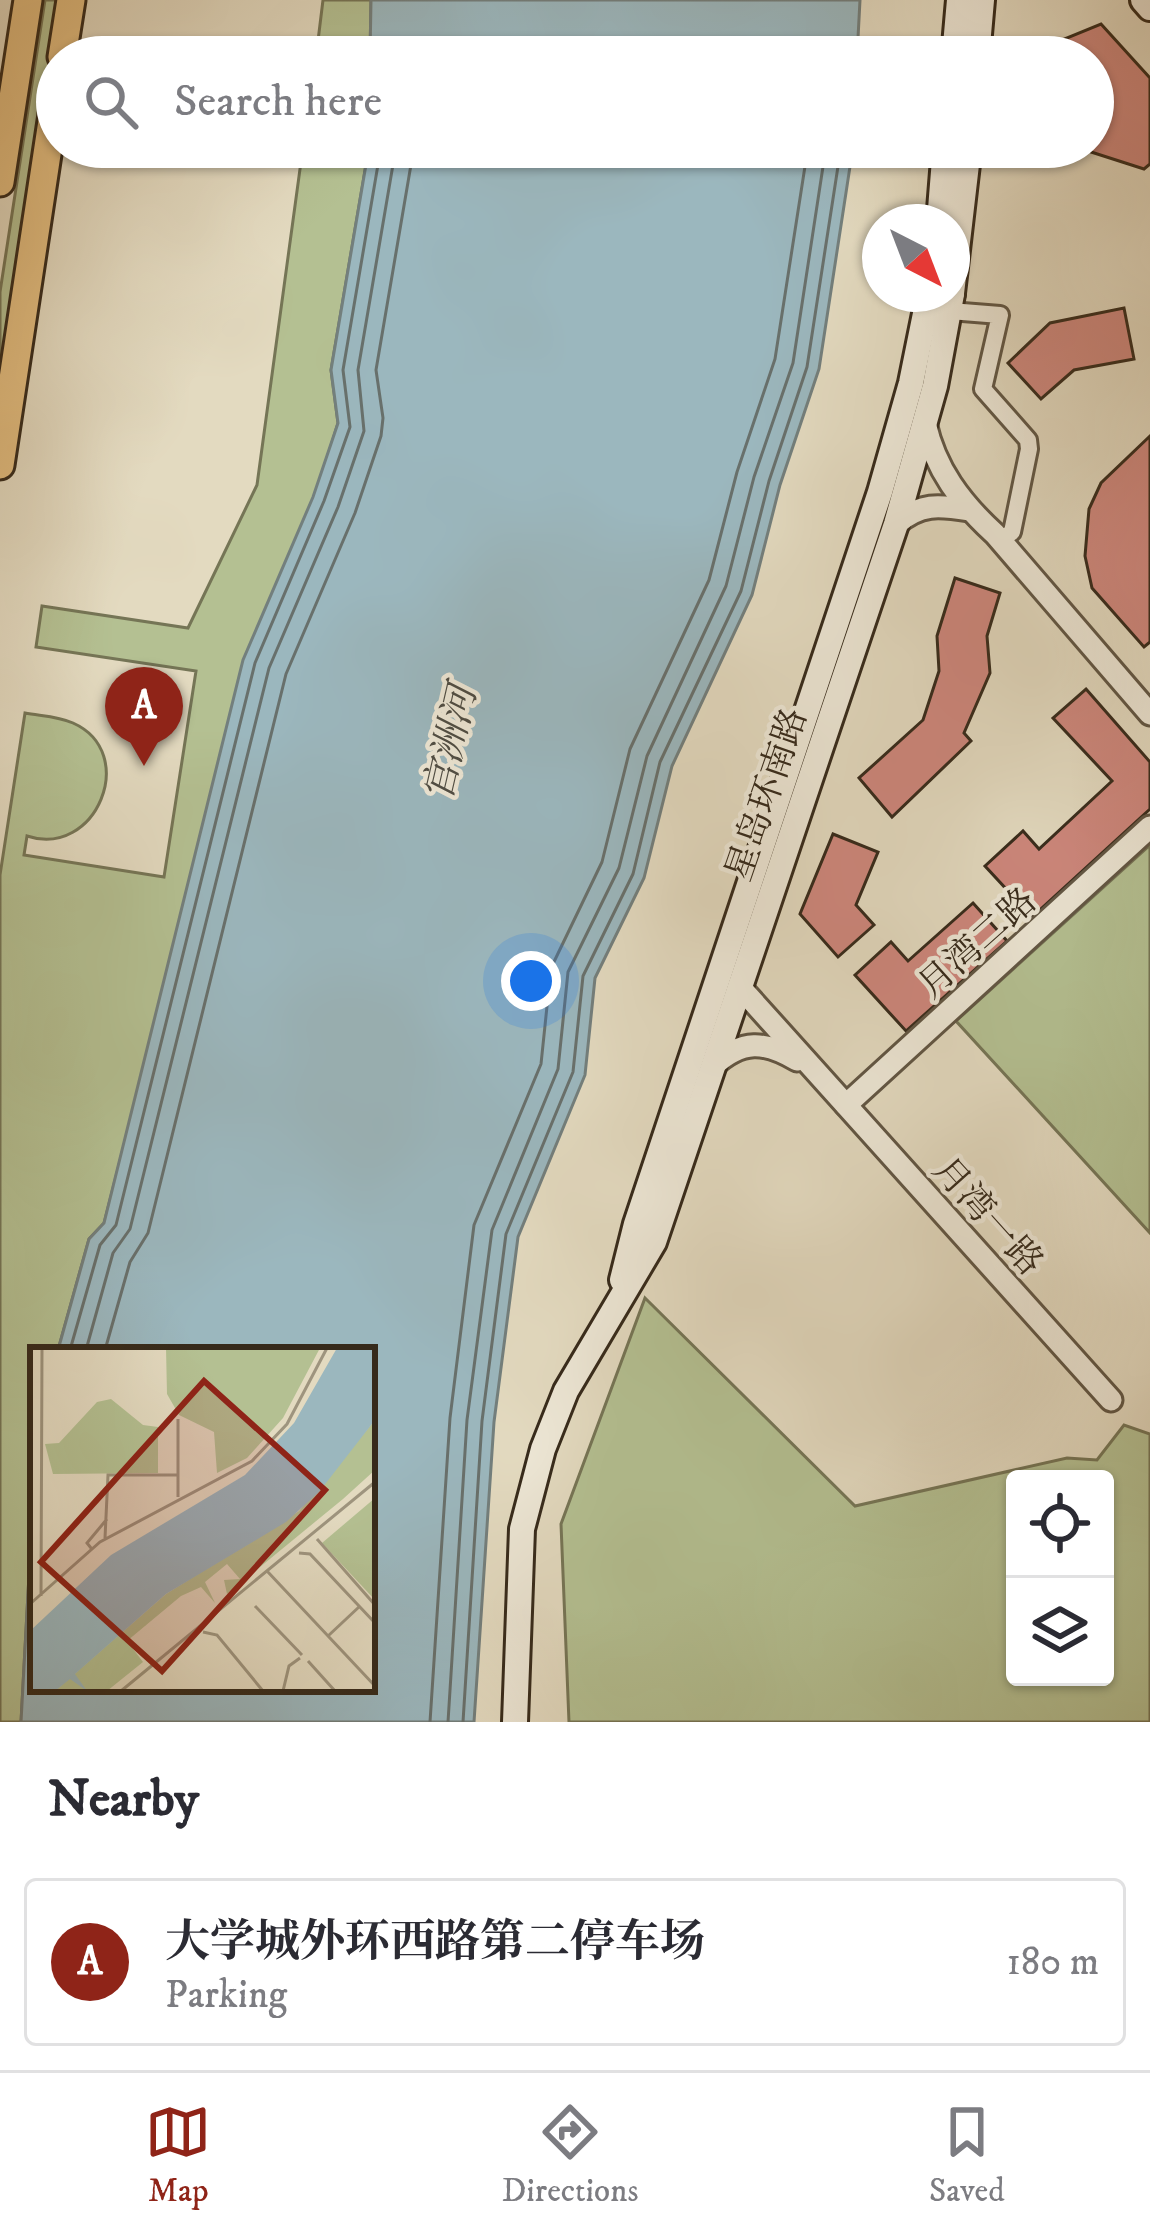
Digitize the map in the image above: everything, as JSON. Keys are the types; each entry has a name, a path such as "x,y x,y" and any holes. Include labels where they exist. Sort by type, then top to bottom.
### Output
{"main road":[{"path":"0,182 28,0"},
{"path":"65,36 71,0"},
{"path":"955,36 959,0"},
{"path":"979,36 982,0"},
{"path":"1143,0 1150,8"},
{"path":"0,465 45,168"},
{"path":"940,204 943,168"},
{"name":"星岛环南路","path":"962,204 967,168"},
{"name":"星岛环南路","path":"616,1305 637,1224 880,492 925,312"},
{"name":"星岛环南路","path":"515,1722 522,1529 534,1480 566,1391 654,1242 896,524 925,423 948,312"}],"street":[{"path":"970,305 1000,315 983,388 1028,440 1016,522 1005,537 995,534"},
{"path":"925,423 933,458 969,510 1150,714"},
{"path":"896,524 918,508 933,505 969,510"},
{"name":"月湾二路","path":"846,1105 1150,827"},
{"name":"月湾一路","path":"739,986 1111,1400"},
{"name":"月湾一路","path":"712,1067 735,1048 759,1043 818,1073"}],"green space":[{"path":"45,0 61,0 55,36 39,36"},
{"path":"323,0 371,0 370,36 319,36"},
{"path":"36,58 36,163 0,397 0,292"},
{"path":"300,168 365,168 331,370 338,423 164,990 104,1223 89,1239 59,1347 30,1347 30,1557 21,1722 0,1722 0,875 25,713 73,723 93,737 104,757 106,778 90,818 73,832 52,839 27,836 24,855 164,877 196,671 36,647 42,606 188,628 257,485"},
{"path":"1150,845 1150,1233 956,1021"},
{"path":"645,1298 855,1506 1006,1472 1006,1686 1114,1686 1114,1470 1014,1470 1067,1458 1097,1460 1124,1425 1150,1434 1150,1722 569,1722 561,1524"}],"water":[{"path":"371,0 860,0 858,36 370,36"},
{"name":"官洲河","path":"365,168 850,168 819,369 780,485 752,595 672,766 644,878 595,978 585,1075 518,1237 494,1422 474,1722 21,1722 30,1557 30,1692 375,1692 375,1347 59,1347 89,1239 104,1223 243,660 313,497 338,423 331,370"}],"building":[{"path":"1101,24 1112,36 1072,36"},
{"path":"1114,38 1150,78 1150,164 1144,169 1114,159"},
{"path":"1124,308 1134,359 1074,370 1041,399 1008,363 1050,323"},
{"path":"1150,436 1150,642 1144,647 1092,588 1085,556 1089,509 1101,483"},
{"path":"955,578 1000,593 987,636 990,673 964,733 971,741 892,817 859,778 923,720 939,671 937,636"},
{"path":"1086,689 1150,762 1150,809 1032,917 985,866 1023,831 1039,849 1112,781 1053,718"},
{"path":"833,834 878,852 856,905 874,925 838,957 800,914"},
{"path":"973,903 1007,941 906,1031 855,975 891,942 908,961"}],"place":[{"name":"大学城外环西路第二停车场","path":"144,766"}]}
